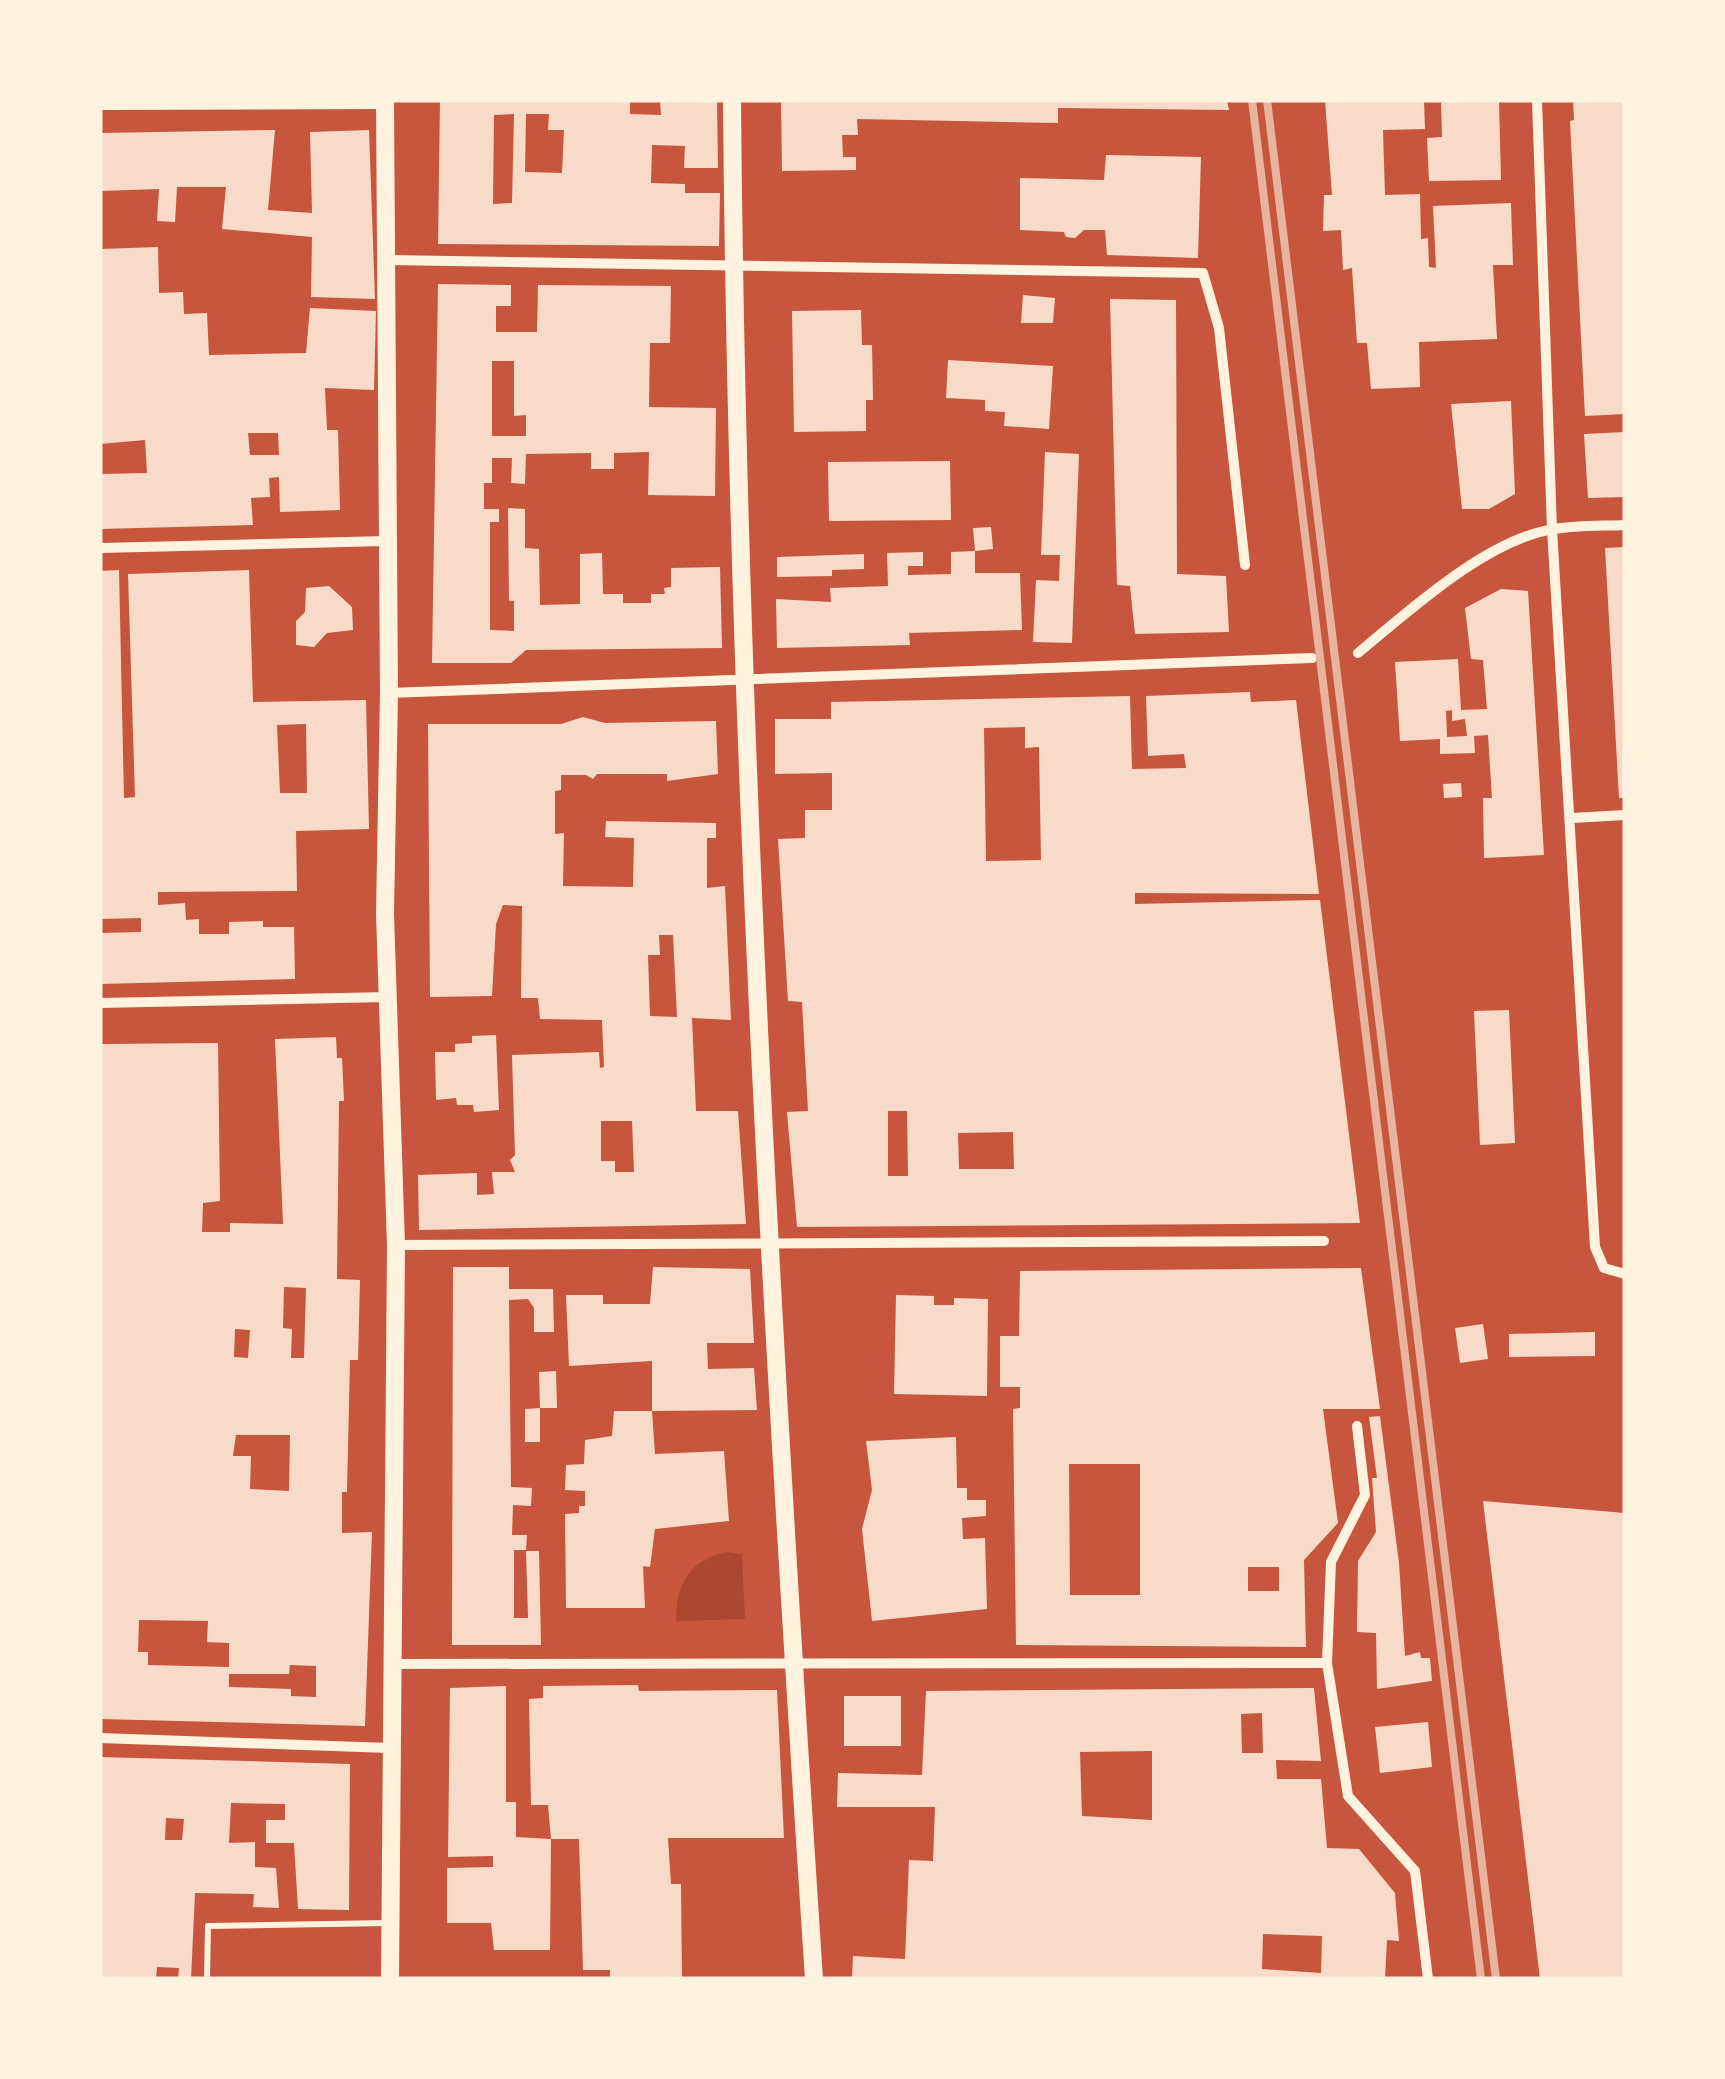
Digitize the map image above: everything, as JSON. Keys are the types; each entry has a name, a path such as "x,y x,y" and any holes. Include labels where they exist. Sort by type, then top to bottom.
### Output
{"street":[{"path":"732,100 744,681 768,1242 814,1979"},
{"path":"1537,100 1552,529 1595,1247 1604,1268 1625,1274"},
{"path":"100,105 385,102 389,260 385,914 396,1245 389,1664 390,1979"},
{"path":"389,260 734,262 1203,273 1219,328 1245,565"},
{"path":"1358,653 1471,568 1552,529 1625,525"},
{"path":"100,548 387,541"},
{"path":"389,693 744,681 773,675 1312,658"},
{"path":"1572,818 1625,815"},
{"path":"100,1003 390,996"},
{"path":"396,1245 1324,1241"},
{"path":"1357,1426 1365,1495 1330,1562 1327,1664 1348,1796 1415,1870 1428,1979"},
{"path":"389,1664 1327,1664"},
{"path":"100,1738 389,1748"}],"lane":[{"path":"207,1979 208,1926 390,1924"}],"shaded area":[{"path":"727,1552 742,1554 745,1619 676,1621 679,1596 687,1576 703,1561"}],"building":[{"path":"440,100 630,100 630,114 661,115 660,100 717,100 718,168 684,168 685,146 652,145 651,183 685,184 685,193 720,193 719,246 438,244","holes":["514,114 512,203 493,204 494,115","526,114 549,114 548,130 564,130 562,173 525,172"]},
{"path":"781,100 1227,100 1229,110 1058,108 1058,123 857,119 858,135 842,135 843,157 856,157 856,170 782,171"},
{"path":"1325,100 1424,100 1425,129 1383,130 1385,195 1420,194 1421,239 1428,238 1429,267 1436,268 1433,206 1511,203 1513,265 1493,265 1497,339 1419,342 1420,387 1371,389 1367,343 1357,343 1352,268 1343,270 1341,230 1323,231 1324,195 1332,195"},
{"path":"1441,100 1499,100 1501,180 1429,181 1427,138 1442,137"},
{"path":"1573,100 1625,100 1625,414 1585,416 1570,121 1574,120"},
{"path":"275,130 268,210 312,213 310,132 369,130 375,299 311,297 312,237 222,229 226,187 177,187 175,222 157,221 159,189 100,191 100,133"},
{"path":"1106,155 1201,157 1198,258 1107,255 1105,230 1084,230 1075,238 1066,237 1064,232 1020,230 1020,178 1104,180"},
{"path":"158,247 159,293 183,292 184,314 207,313 209,355 306,353 310,308 376,311 374,390 325,388 327,430 338,430 340,510 280,512 279,477 269,478 270,497 251,498 253,525 100,529 100,474 147,473 145,440 100,444 100,249","holes":["248,433 278,433 279,455 250,455"]},
{"path":"438,284 511,285 511,306 496,306 496,332 537,332 538,285 671,286 670,343 650,343 649,407 716,408 715,496 648,495 649,452 614,453 614,469 591,469 591,453 526,454 525,484 511,483 512,458 492,458 492,483 484,483 484,509 499,509 499,522 490,522 490,630 514,631 514,601 509,601 508,508 525,509 525,548 539,549 540,605 580,604 580,554 602,553 603,594 623,594 623,603 651,603 651,594 665,594 664,588 671,587 671,568 720,567 722,648 526,650 511,663 432,663","holes":["492,361 514,361 514,416 526,415 526,436 492,436"]},
{"path":"1023,295 1055,298 1053,323 1021,323"},
{"path":"1110,299 1176,300 1177,574 1226,576 1229,632 1135,634 1130,586 1117,585"},
{"path":"861,310 862,345 872,345 873,400 866,400 866,431 794,432 792,311"},
{"path":"948,360 1053,366 1049,429 1004,426 1005,412 985,411 985,400 946,398"},
{"path":"1511,401 1515,494 1489,509 1462,509 1451,404"},
{"path":"1625,432 1625,497 1588,498 1584,434"},
{"path":"1045,452 1079,454 1072,643 1033,642 1036,580 1059,581 1060,555 1041,555"},
{"path":"950,461 951,520 829,521 828,462"},
{"path":"991,527 993,549 975,551 973,528"},
{"path":"1625,547 1625,798 1619,798 1605,548"},
{"path":"975,551 975,573 1020,573 1022,630 909,633 910,645 777,648 776,599 831,602 830,588 888,586 887,553 923,552 923,566 908,566 908,575 951,574 951,552"},
{"path":"864,554 864,569 832,570 832,576 777,577 777,557"},
{"path":"119,570 124,798 135,797 128,574 249,570 253,702 366,700 369,829 296,831 297,891 158,892 158,905 185,903 186,920 199,919 199,934 229,934 229,922 263,921 263,927 294,927 295,979 100,984 100,933 141,932 141,918 100,919 100,571","holes":["306,724 307,793 280,793 277,725"]},
{"path":"329,586 352,607 353,630 327,633 314,647 296,645 296,621 305,612 306,588"},
{"path":"1501,589 1528,591 1544,855 1484,858 1483,798 1492,798 1488,735 1474,736 1475,753 1440,754 1440,739 1400,741 1395,662 1458,659 1461,710 1487,709 1483,660 1471,659 1465,608","holes":["1452,710 1452,721 1465,719 1467,736 1447,737 1446,711"]},
{"path":"1250,692 1251,702 1296,700 1319,894 1135,893 1135,904 1320,900 1360,1223 797,1227 787,1112 808,1111 802,1002 788,1001 778,839 805,838 805,810 832,810 832,773 775,774 775,719 831,719 831,702 1130,696 1132,769 1186,768 1184,754 1148,756 1146,696","holes":["1025,727 1025,748 1039,747 1041,860 986,861 984,728","888,1111 907,1111 908,1176 888,1176","1013,1132 1014,1169 959,1169 958,1133"]},
{"path":"583,717 605,723 716,721 718,774 667,781 667,774 597,774 593,779 586,775 561,775 561,790 555,791 555,834 564,833 563,886 633,887 634,838 605,837 606,821 716,823 716,838 707,838 707,888 725,886 731,1020 692,1018 696,1111 738,1111 746,1224 419,1230 418,1175 477,1173 477,1195 494,1194 492,1172 515,1172 510,1160 515,1155 512,1055 599,1052 600,1068 604,1067 602,1020 540,1019 538,998 521,998 522,906 503,905 496,924 492,996 430,997 428,724 561,724","holes":["659,935 673,935 677,1017 650,1016 648,955 660,955","601,1121 632,1121 634,1172 615,1172 615,1161 601,1161"]},
{"path":"1461,783 1462,797 1444,798 1443,784"},
{"path":"1509,1010 1515,1143 1480,1145 1474,1011"},
{"path":"496,1035 499,1110 474,1112 473,1105 457,1105 456,1098 436,1100 435,1052 455,1052 455,1044 472,1043 472,1036"},
{"path":"336,1037 337,1058 342,1058 337,1279 360,1280 358,1360 350,1360 347,1492 342,1492 342,1533 372,1532 365,1726 100,1719 100,1044 218,1043 220,1201 203,1203 202,1232 230,1232 230,1223 283,1224 275,1039","holes":["284,1287 306,1288 304,1358 291,1358 292,1329 283,1328","235,1329 250,1330 248,1358 234,1357","236,1435 290,1435 289,1491 250,1489 251,1456 233,1456","139,1620 208,1621 207,1642 229,1643 229,1667 148,1665 148,1652 138,1652","290,1665 316,1666 316,1697 291,1696 291,1689 229,1687 229,1674 289,1674"]},
{"path":"453,1267 509,1267 509,1289 553,1289 554,1332 534,1332 534,1308 528,1299 509,1300 511,1487 532,1488 531,1506 513,1505 512,1535 527,1535 526,1550 514,1550 514,1618 528,1618 526,1551 539,1551 541,1645 452,1645"},
{"path":"653,1267 750,1269 754,1343 707,1343 708,1369 754,1368 757,1410 652,1411 652,1361 569,1366 566,1295 603,1295 603,1304 650,1304"},
{"path":"1361,1268 1380,1409 1323,1409 1338,1523 1304,1560 1306,1647 1016,1645 1013,1409 1020,1408 1020,1387 1000,1387 1000,1336 1019,1336 1020,1271","holes":["1069,1464 1140,1464 1140,1595 1070,1595","1248,1567 1279,1567 1279,1591 1248,1591"]},
{"path":"896,1295 934,1296 934,1305 954,1305 954,1298 988,1299 987,1396 894,1394"},
{"path":"1483,1324 1488,1359 1460,1363 1455,1328"},
{"path":"1595,1332 1595,1356 1509,1357 1509,1334"},
{"path":"556,1371 557,1408 540,1408 539,1372"},
{"path":"540,1408 540,1442 525,1442 525,1409"},
{"path":"614,1411 652,1411 655,1454 724,1451 729,1521 655,1529 650,1567 643,1566 645,1608 566,1608 565,1514 579,1513 579,1506 585,1506 585,1491 565,1490 566,1465 584,1464 585,1440 612,1436"},
{"path":"1380,1416 1399,1563 1405,1656 1420,1652 1421,1658 1430,1658 1432,1681 1377,1689 1376,1633 1357,1632 1358,1561 1376,1532 1372,1478 1377,1478 1369,1417"},
{"path":"956,1437 957,1488 967,1488 967,1500 986,1500 986,1516 962,1518 963,1539 985,1538 987,1609 872,1621 862,1529 872,1490 866,1441"},
{"path":"1483,1501 1625,1513 1625,1979 1540,1979"},
{"path":"638,1685 639,1691 777,1690 784,1838 668,1838 671,1884 681,1884 682,1979 610,1979 610,1970 583,1970 579,1839 551,1839 548,1805 531,1805 529,1699 543,1698 543,1686"},
{"path":"506,1686 506,1802 516,1802 516,1837 551,1839 550,1950 494,1950 491,1923 447,1923 447,1868 493,1867 493,1856 448,1857 450,1688"},
{"path":"1314,1688 1321,1761 1276,1760 1277,1779 1321,1779 1327,1848 1359,1849 1395,1893 1399,1941 1387,1940 1385,1979 852,1979 853,1956 905,1959 909,1860 933,1861 935,1807 837,1807 838,1773 922,1775 926,1691","holes":["1262,1713 1263,1753 1242,1753 1241,1714","1152,1751 1152,1820 1082,1816 1080,1752","1263,1934 1322,1936 1321,1973 1262,1969"]},
{"path":"844,1696 901,1696 901,1746 844,1746"},
{"path":"1428,1722 1432,1767 1380,1773 1375,1727"},
{"path":"100,1757 350,1764 349,1910 298,1909 294,1843 266,1843 266,1820 285,1820 285,1804 231,1803 229,1843 255,1842 255,1867 276,1868 279,1908 253,1907 254,1894 195,1893 191,1979 178,1979 179,1968 157,1967 156,1979 100,1979","holes":["166,1818 184,1819 182,1840 165,1840"]}],"railway":[{"path":"1252,100 1481,1979"},
{"path":"1267,100 1496,1979"}]}
